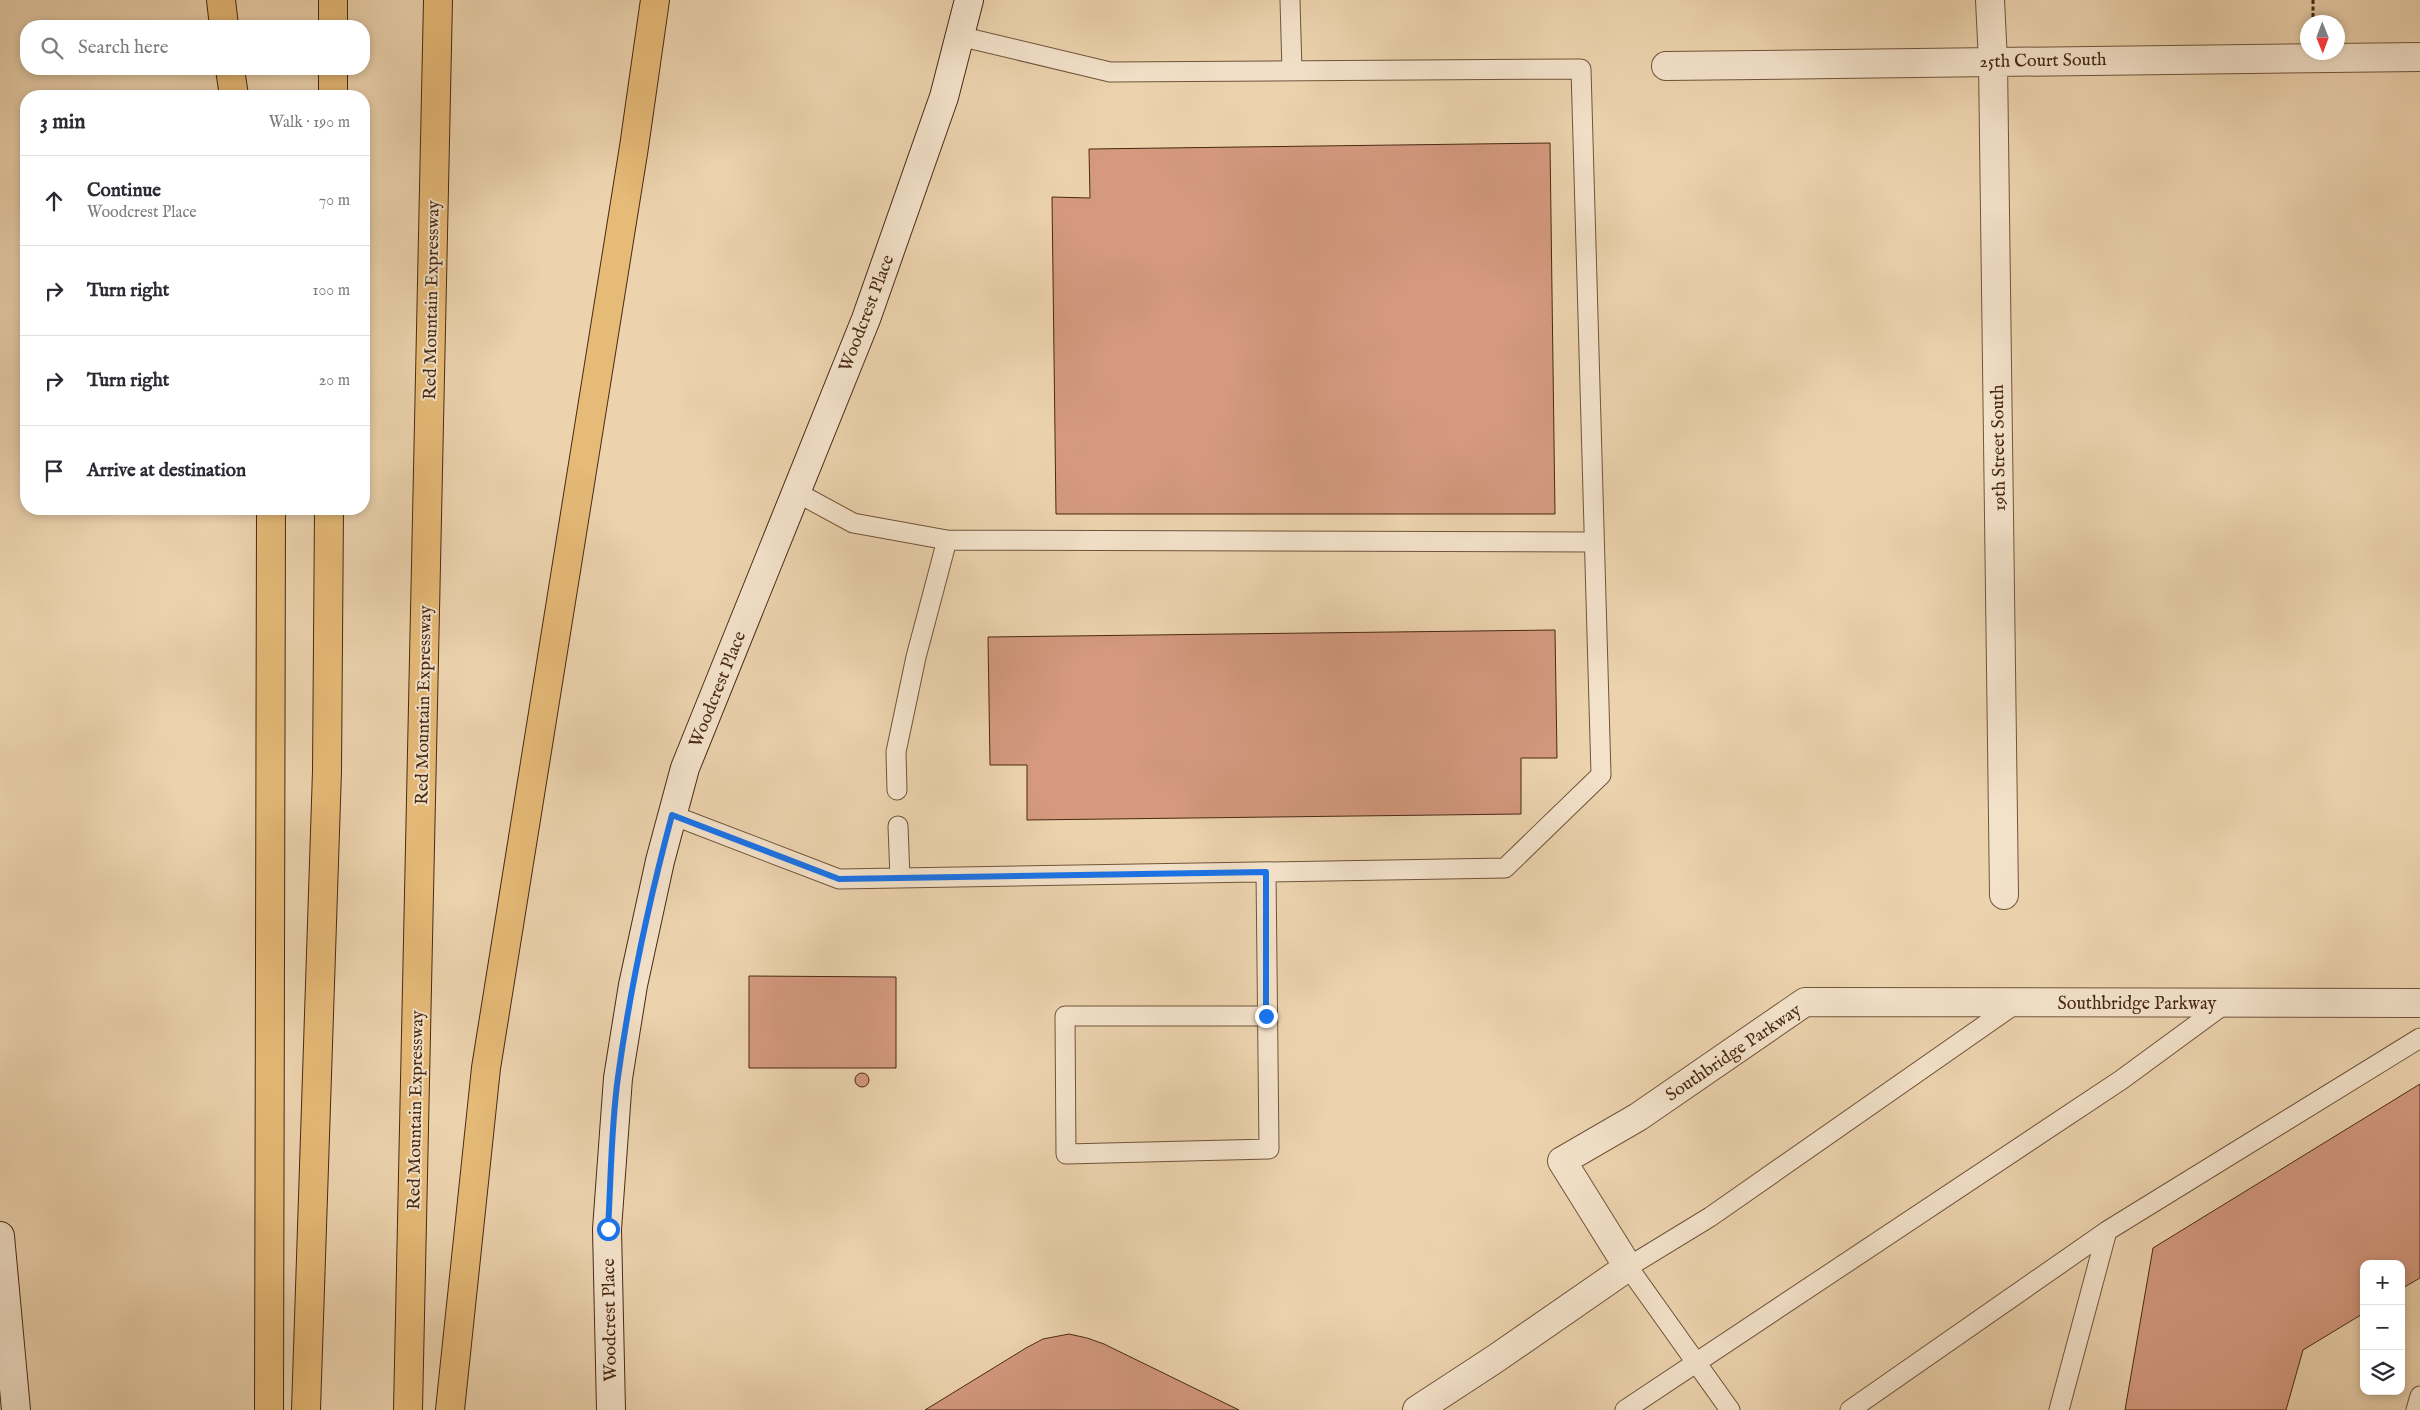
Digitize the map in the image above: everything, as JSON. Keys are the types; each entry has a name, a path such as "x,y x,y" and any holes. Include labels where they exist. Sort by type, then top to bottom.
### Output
{"highway":[{"path":"221,0 223,20"},
{"path":"333,0 333,20"},
{"name":"Red Mountain Expressway","path":"408,1410 438,0"},
{"path":"450,1410 486,1068 633,156 655,0"},
{"path":"231,75 233,90"},
{"path":"333,75 333,90"},
{"path":"269,1410 271,515"},
{"path":"306,1410 326,780 329,515"}],"street":[{"name":"Woodcrest Place","path":"611,1410 608,1229 618,1078 633,985 660,861 685,768 866,319 944,97 969,0"},
{"name":"19th Street South","path":"1990,0 1993,61 2004,895"},
{"name":"25th Court South","path":"1666,66 2420,57"},
{"name":"Southbridge Parkway","path":"1628,1268 1562,1161 1638,1117 1805,1002 2420,1003"},
{"path":"0,1236 16,1410"},
{"path":"1417,1410 1495,1360 1628,1268"}],"lane":[{"path":"1290,0 1292,71"},
{"path":"672,815 839,879 1505,868 1601,775 1581,69 1110,72 959,36"},
{"path":"796,492 853,523 947,540 1594,542"},
{"path":"897,790 896,752 916,657 947,540"},
{"path":"898,826 900,878"},
{"path":"1266,872 1266,1016 1269,1150 1066,1154 1065,1016 1266,1016"},
{"path":"1730,1410 1628,1268 1710,1217 2018,1002"},
{"path":"1625,1410 2121,1080 2226,1003"},
{"path":"1850,1410 2107,1231 2420,1038"},
{"path":"2059,1410 2107,1231"},
{"path":"2416,1410 2420,1396"}],"path":[{"path":"2312,0 2313,15"}],"building":[{"path":"1550,143 1555,514 1056,514 1052,197 1090,198 1089,149"},
{"path":"1555,630 1557,758 1521,758 1521,814 1027,820 1027,765 990,765 988,637"},
{"path":"749,976 896,977 896,1068 749,1068"},
{"path":"862,1073 867,1075 869,1080 867,1085 862,1087 857,1085 855,1080 857,1075"},
{"path":"2420,1084 2420,1278 2405,1287 2405,1260 2360,1260 2360,1315 2303,1350 2286,1410 2125,1410 2153,1248"},
{"path":"1069,1334 1104,1344 1239,1410 925,1410 1043,1339"}],"route":[{"path":"608,1229 618,1078 633,985 672,815 839,879 1266,872 1266,1016"}]}
